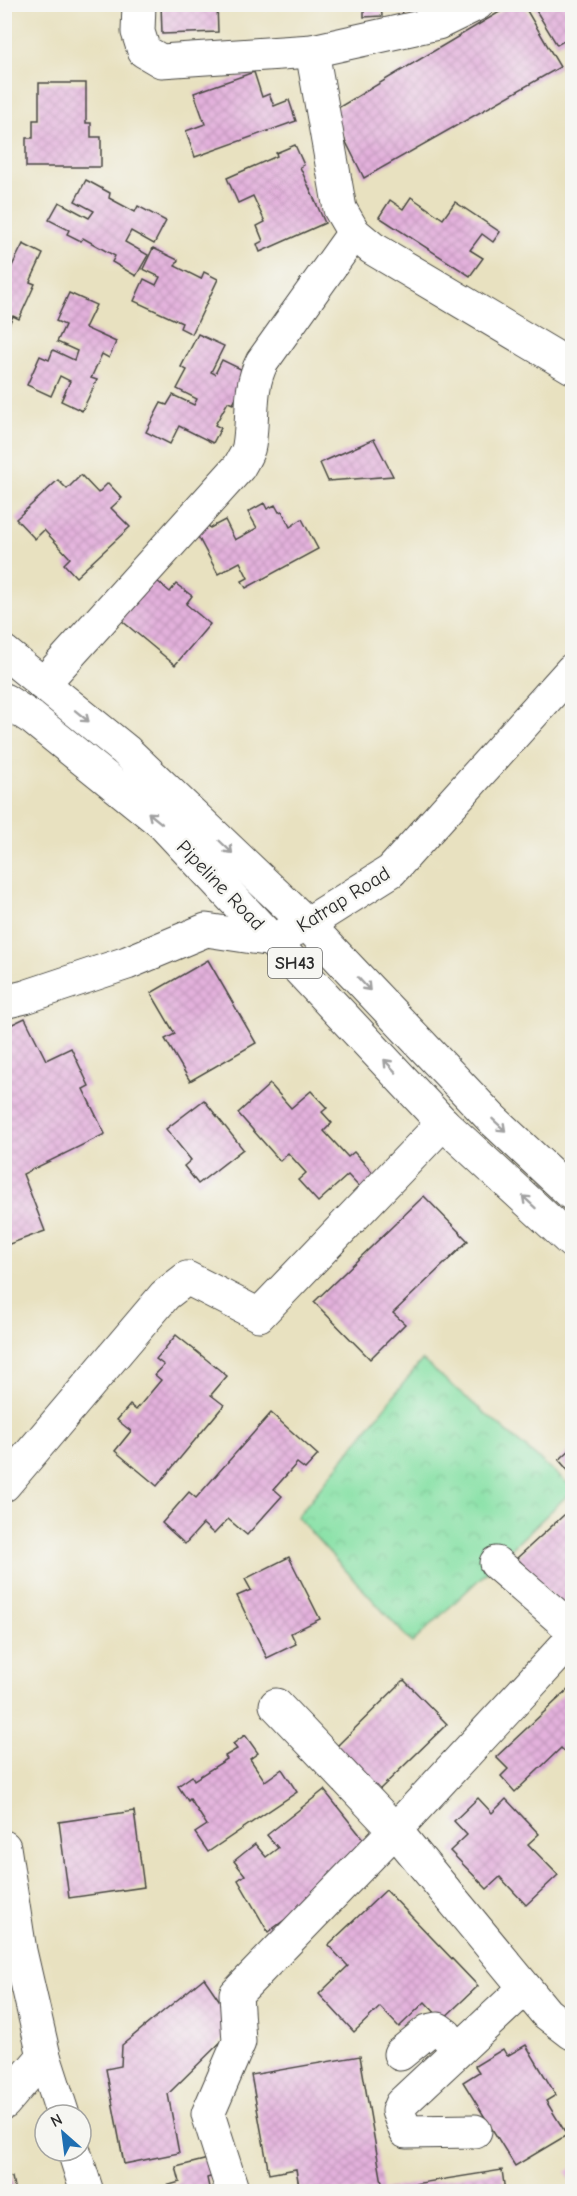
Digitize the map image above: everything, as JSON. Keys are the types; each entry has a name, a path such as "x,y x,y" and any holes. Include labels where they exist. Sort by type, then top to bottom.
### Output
{"street":[{"path":"139,4 138,32 144,51 160,61 312,51 438,23 477,4"},
{"path":"312,51 340,210 354,233 372,248 573,367"},
{"path":"43,684 239,467 249,448 252,390 256,373 354,233"},
{"name":"Pipeline Road","path":"4,652 125,750 308,924 492,1119 573,1194"},
{"name":"Katrap Road","path":"4,1002 127,963 206,930 273,940 308,924 391,871 505,742 573,670"},
{"name":"Pipeline Road","path":"4,700 32,718 163,824 443,1123 573,1242"},
{"path":"4,1485 165,1295 187,1278 259,1315 443,1123"},
{"path":"496,1563 573,1629"},
{"path":"233,2192 208,2114 239,2042 236,1994 395,1830 573,1639"},
{"path":"276,1706 395,1830 546,2013 573,2033"},
{"path":"4,1847 20,1951 44,2056 59,2103"},
{"path":"474,2132 406,2132 398,2111 401,2104 525,1988"},
{"path":"400,2054 428,2031 438,2029 458,2050"},
{"path":"4,2103 44,2056"},
{"path":"78,2163 87,2192"}],"green space":[{"path":"422,1360 572,1487 572,1491 412,1643 297,1517"}],"building":[{"path":"161,4 217,4 218,32 162,34"},
{"path":"245,4 278,4 278,6 246,8"},
{"path":"364,4 381,4 382,16 364,17"},
{"path":"401,4 420,4 420,15 402,15"},
{"path":"513,4 523,4 560,67 364,178 331,112"},
{"path":"532,4 572,4 572,36 557,45"},
{"path":"254,72 262,97 269,94 274,106 289,100 296,121 195,157 186,131 205,124 194,93"},
{"path":"39,83 86,83 86,123 91,123 91,137 101,137 101,167 26,167 26,138 33,138 33,120 39,120"},
{"path":"295,145 304,165 300,167 325,223 260,252 257,244 263,241 257,226 265,222 253,196 238,203 227,178 277,156 276,153"},
{"path":"86,180 110,193 109,198 135,212 138,206 166,221 154,244 131,231 125,242 148,255 136,276 112,262 115,256 83,238 81,241 67,234 69,230 49,220 59,202 89,218 94,211 75,201"},
{"path":"411,197 443,219 455,202 500,232 493,242 482,234 470,250 483,258 470,276 379,217 390,200 403,209"},
{"path":"4,236 11,239 4,253"},
{"path":"23,244 43,254 30,282 35,284 19,319 13,316 4,335 4,263 12,266"},
{"path":"153,248 178,260 175,266 201,279 204,272 218,279 192,334 180,328 182,323 134,301 144,279 156,285 160,277 143,269"},
{"path":"69,293 96,305 85,328 116,342 109,358 102,354 91,378 97,380 82,411 61,401 70,381 60,376 51,396 27,385 40,356 49,360 53,350 74,360 77,351 57,342 65,325 56,321"},
{"path":"198,334 224,346 211,372 215,374 222,360 249,373 233,404 228,402 215,425 221,428 213,443 179,426 170,444 146,432 161,403 167,405 173,395 194,405 197,399 177,389 187,370 181,367"},
{"path":"374,439 393,476 328,481 320,463"},
{"path":"81,475 98,493 108,483 122,498 111,508 130,527 76,577 64,564 70,558 44,530 35,539 16,519 58,480 67,489"},
{"path":"264,503 267,509 275,505 279,512 282,511 290,527 302,519 318,549 246,588 242,581 248,578 240,562 218,574 193,527 205,521 210,528 225,520 235,540 257,528 248,512"},
{"path":"150,575 170,592 176,584 192,596 186,604 210,624 175,665 116,616"},
{"path":"208,960 256,1043 190,1081 165,1039 175,1034 151,993"},
{"path":"25,1018 46,1060 71,1048 89,1086 83,1089 105,1134 23,1174 45,1231 4,1246 4,1028"},
{"path":"270,1084 291,1108 311,1091 327,1108 322,1112 332,1123 324,1131 348,1157 354,1152 377,1177 362,1190 348,1175 318,1202 298,1180 306,1173 288,1153 280,1161 238,1113"},
{"path":"204,1100 243,1149 198,1184 184,1166 191,1160 166,1129"},
{"path":"424,1196 468,1241 393,1313 405,1324 370,1359 314,1302"},
{"path":"176,1335 227,1376 211,1395 224,1405 157,1486 115,1451 131,1431 117,1420 130,1405 136,1410 161,1380 155,1375 164,1365 156,1359"},
{"path":"271,1413 318,1455 305,1469 297,1463 274,1489 282,1496 247,1535 228,1519 214,1534 203,1524 185,1544 162,1523 189,1492 196,1498"},
{"path":"572,1448 572,1475 559,1460"},
{"path":"565,1514 572,1523 572,1596 561,1606 517,1558"},
{"path":"289,1557 320,1619 291,1633 296,1644 267,1658 237,1596 251,1590 245,1579"},
{"path":"404,1680 447,1724 378,1791 335,1748"},
{"path":"572,1686 572,1759 561,1748 515,1792 501,1776 508,1769 496,1757"},
{"path":"245,1735 258,1753 250,1759 265,1781 282,1769 297,1792 208,1852 195,1833 207,1825 190,1799 188,1801 178,1786 192,1776 194,1780 227,1759 225,1756 237,1749 233,1744"},
{"path":"324,1790 368,1845 334,1884 268,1932 238,1880 245,1875 234,1861 255,1844 266,1857 278,1848 267,1835"},
{"path":"478,1798 492,1813 506,1799 539,1834 528,1844 558,1875 526,1905 500,1877 487,1889 450,1851 467,1835 454,1821"},
{"path":"134,1811 144,1887 69,1898 59,1822"},
{"path":"386,1890 478,1986 442,2020 425,2002 399,2027 380,2007 354,2032 319,1994 348,1966 328,1945"},
{"path":"204,1978 237,2026 168,2094 179,2153 124,2164 106,2069 121,2066 122,2045"},
{"path":"526,2045 556,2095 546,2101 567,2135 515,2166 463,2082 479,2072 475,2066 503,2049 507,2056"},
{"path":"360,2056 383,2189 502,2170 505,2192 300,2192 296,2169 269,2174 251,2075"},
{"path":"212,2158 216,2175 207,2178 210,2192 145,2192 180,2182 176,2167"},
{"path":"572,2168 572,2182 566,2172"},
{"path":"4,2175 12,2177 15,2192 4,2192"}]}
